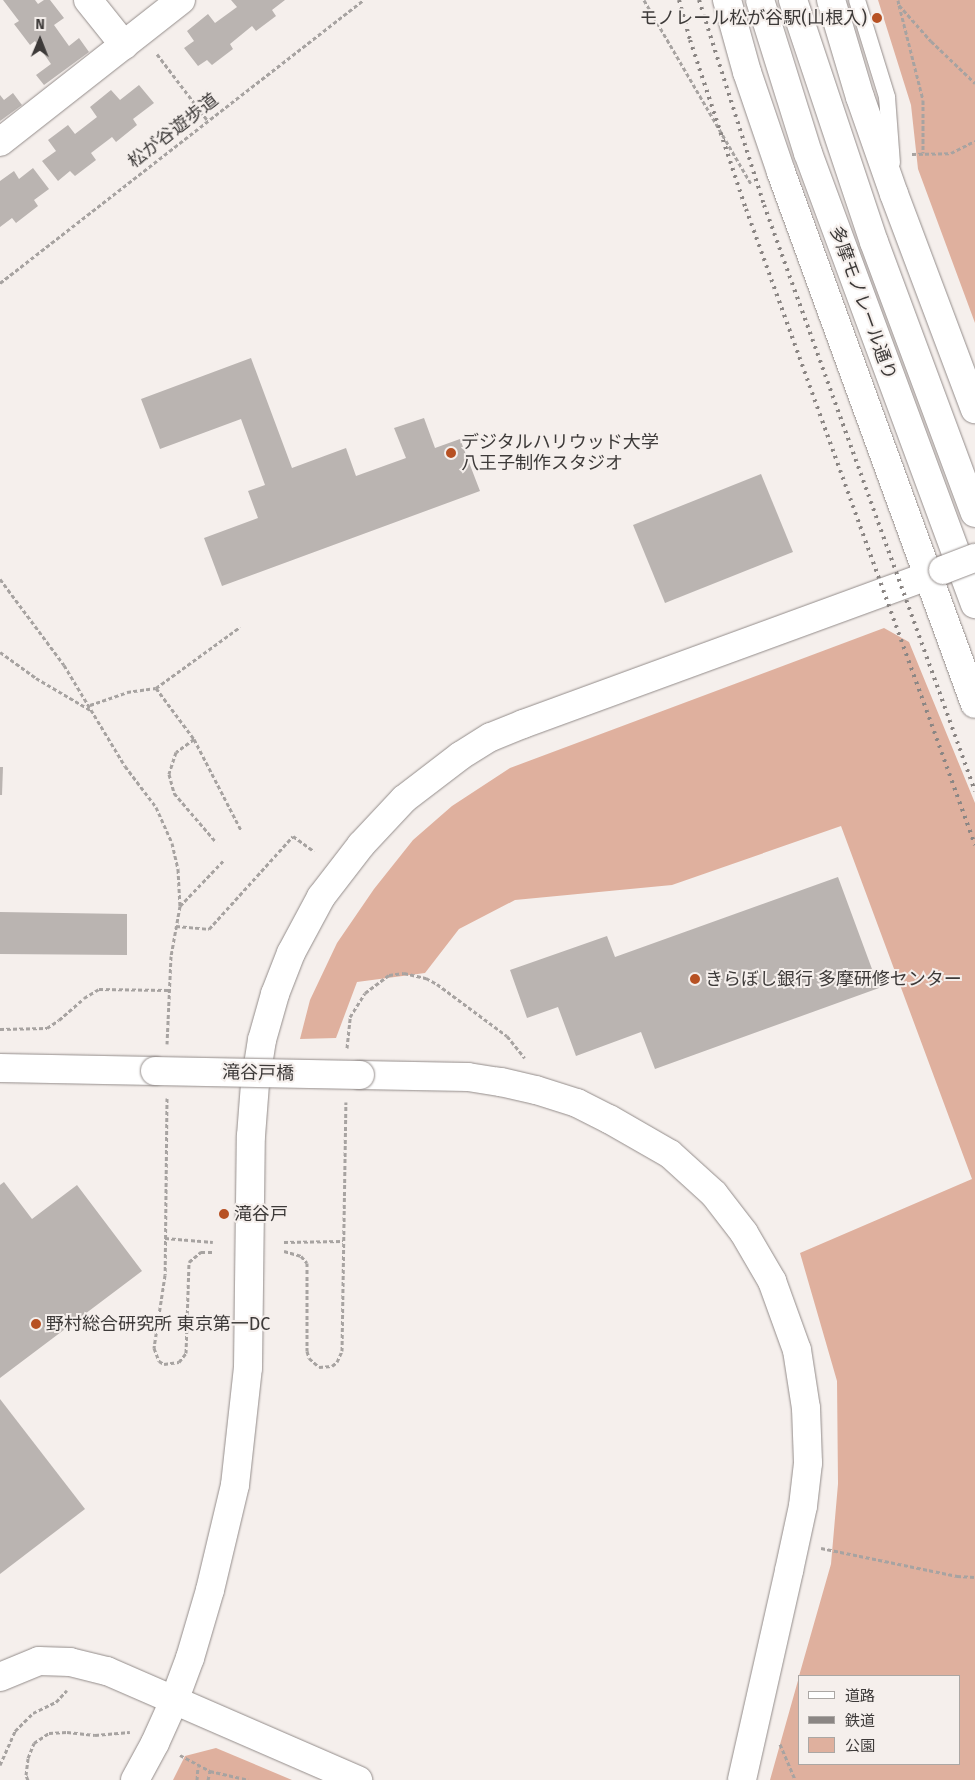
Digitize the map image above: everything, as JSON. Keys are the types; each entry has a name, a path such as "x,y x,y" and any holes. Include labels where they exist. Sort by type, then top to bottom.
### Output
{"street":[{"path":"88,0 132,39"},
{"path":"0,142 181,0"},
{"path":"727,0 747,72 780,172 935,573 975,704"},
{"name":"多摩モノレール通り","path":"760,0 808,153 975,604"},
{"name":"多摩モノレール通り","path":"793,0 874,242 975,513"},
{"path":"831,0 860,97 894,194 975,409"},
{"path":"135,1780 155,1743 174,1701 190,1658 212,1581 235,1485 243,1428 250,1318 251,1136 255,1084 262,1040 275,994 291,953 321,897 361,845 404,799 460,756 491,738 523,724 975,558"},
{"name":"滝谷戸橋","path":"0,1068 161,1060 360,1075 468,1077 501,1082 536,1090 577,1104 609,1119 670,1154 714,1194 744,1233 772,1281 798,1350 806,1408 808,1463 803,1506 742,1780"},
{"path":"0,1677 13,1670 39,1661 70,1662 107,1671 358,1780"}],"lane":[{"path":"857,0 887,97 894,194"}],"path":[{"name":"松が谷遊歩道","path":"0,283 363,0"},
{"path":"644,0 751,184"},
{"path":"898,0 923,100 923,154"},
{"path":"899,5 931,41 975,83"},
{"path":"132,39 208,121"},
{"path":"911,154 951,153 975,142"},
{"path":"0,579 64,665 90,705 125,766 156,806 169,835 178,868 180,906 168,990 161,1060"},
{"path":"90,705 127,692 156,688 240,627"},
{"path":"0,652 36,678 92,711"},
{"path":"156,688 194,739 241,830"},
{"path":"194,739 176,752 169,774 174,793 216,842"},
{"path":"176,926 209,929 294,836 314,851"},
{"path":"180,906 224,860"},
{"path":"347,1050 350,1017 365,993 389,975 413,973 437,984 506,1036 523,1054 528,1063"},
{"path":"0,1028 47,1028 84,998 99,989 168,990"},
{"path":"166,1097 165,1275 154,1348 159,1361 164,1364 179,1362 186,1353 189,1262 201,1252 213,1252"},
{"path":"284,1251 301,1256 307,1263 307,1351 313,1364 325,1368 337,1362 342,1351 346,1098"},
{"path":"164,1238 213,1242"},
{"path":"284,1242 343,1241"},
{"path":"818,1548 957,1576 975,1577"},
{"path":"0,1765 15,1731 33,1713 56,1702 69,1688"},
{"path":"28,1780 26,1776 28,1758 34,1743 48,1733 67,1732 95,1735 130,1732"},
{"path":"777,1737 795,1780"},
{"path":"180,1755 210,1771 248,1780"},
{"path":"197,1780 198,1766"},
{"path":"208,1780 210,1771"}],"green space":[{"path":"878,0 975,0 975,323 918,169 911,105"},
{"path":"884,628 909,642 975,803 975,1780 770,1780 798,1681 798,1765 960,1765 960,1675 799,1675 831,1564 838,1484 837,1381 800,1253 972,1179 841,826 672,885 515,900 459,929 425,973 357,982 336,1038 300,1039 310,1000 337,943 374,889 413,840 452,806 510,768"},
{"path":"216,1748 292,1780 173,1780 185,1756"}],"building":[{"path":"3,0 35,0 38,4 44,0 50,0 64,18 54,25 69,46 79,38 89,52 44,85 36,75 51,64 35,41 30,45 14,24 19,21"},
{"path":"231,0 285,0 272,10 276,16 256,31 252,26 230,44 233,49 212,65 207,60 198,66 184,48 194,41 187,31 208,14 215,23 237,7"},
{"path":"139,85 154,103 133,119 137,125 116,142 112,137 91,153 96,160 75,176 70,171 58,181 42,161 56,151 48,140 68,125 75,134 97,117 90,107 111,90 120,100"},
{"path":"13,93 22,105 0,121 0,95 4,100"},
{"path":"33,168 49,189 34,200 38,206 16,223 12,218 0,227 0,181 14,171 19,179"},
{"path":"251,358 292,468 346,448 356,476 406,458 394,428 424,418 435,448 460,439 480,491 222,586 204,538 258,518 248,491 265,485 241,419 160,449 141,399"},
{"path":"761,474 793,552 665,603 633,525"},
{"path":"0,767 3,767 2,795 0,795"},
{"name":"きらぼし銀行 多摩研修センター","path":"838,877 879,988 655,1069 641,1032 576,1056 558,1007 527,1018 510,970 607,936 615,957"},
{"path":"0,912 127,914 127,955 0,954"},
{"name":"野村総合研究所 東京第一DC","path":"4,1182 32,1219 77,1185 142,1271 0,1378 0,1185"},
{"path":"0,1399 85,1509 0,1574"}],"railway":[{"path":"679,0 690,40 746,209 975,845"},
{"path":"699,0 764,205 975,791"}],"place":[{"name":"モノレール松が谷駅(山根入)","path":"877,18"},
{"name":"デジタルハリウッド大学 八王子制作スタジオ","path":"451,453"},
{"name":"きらぼし銀行 多摩研修センター","path":"695,979"},
{"name":"滝谷戸","path":"224,1214"},
{"name":"野村総合研究所 東京第一DC","path":"36,1324"}]}
